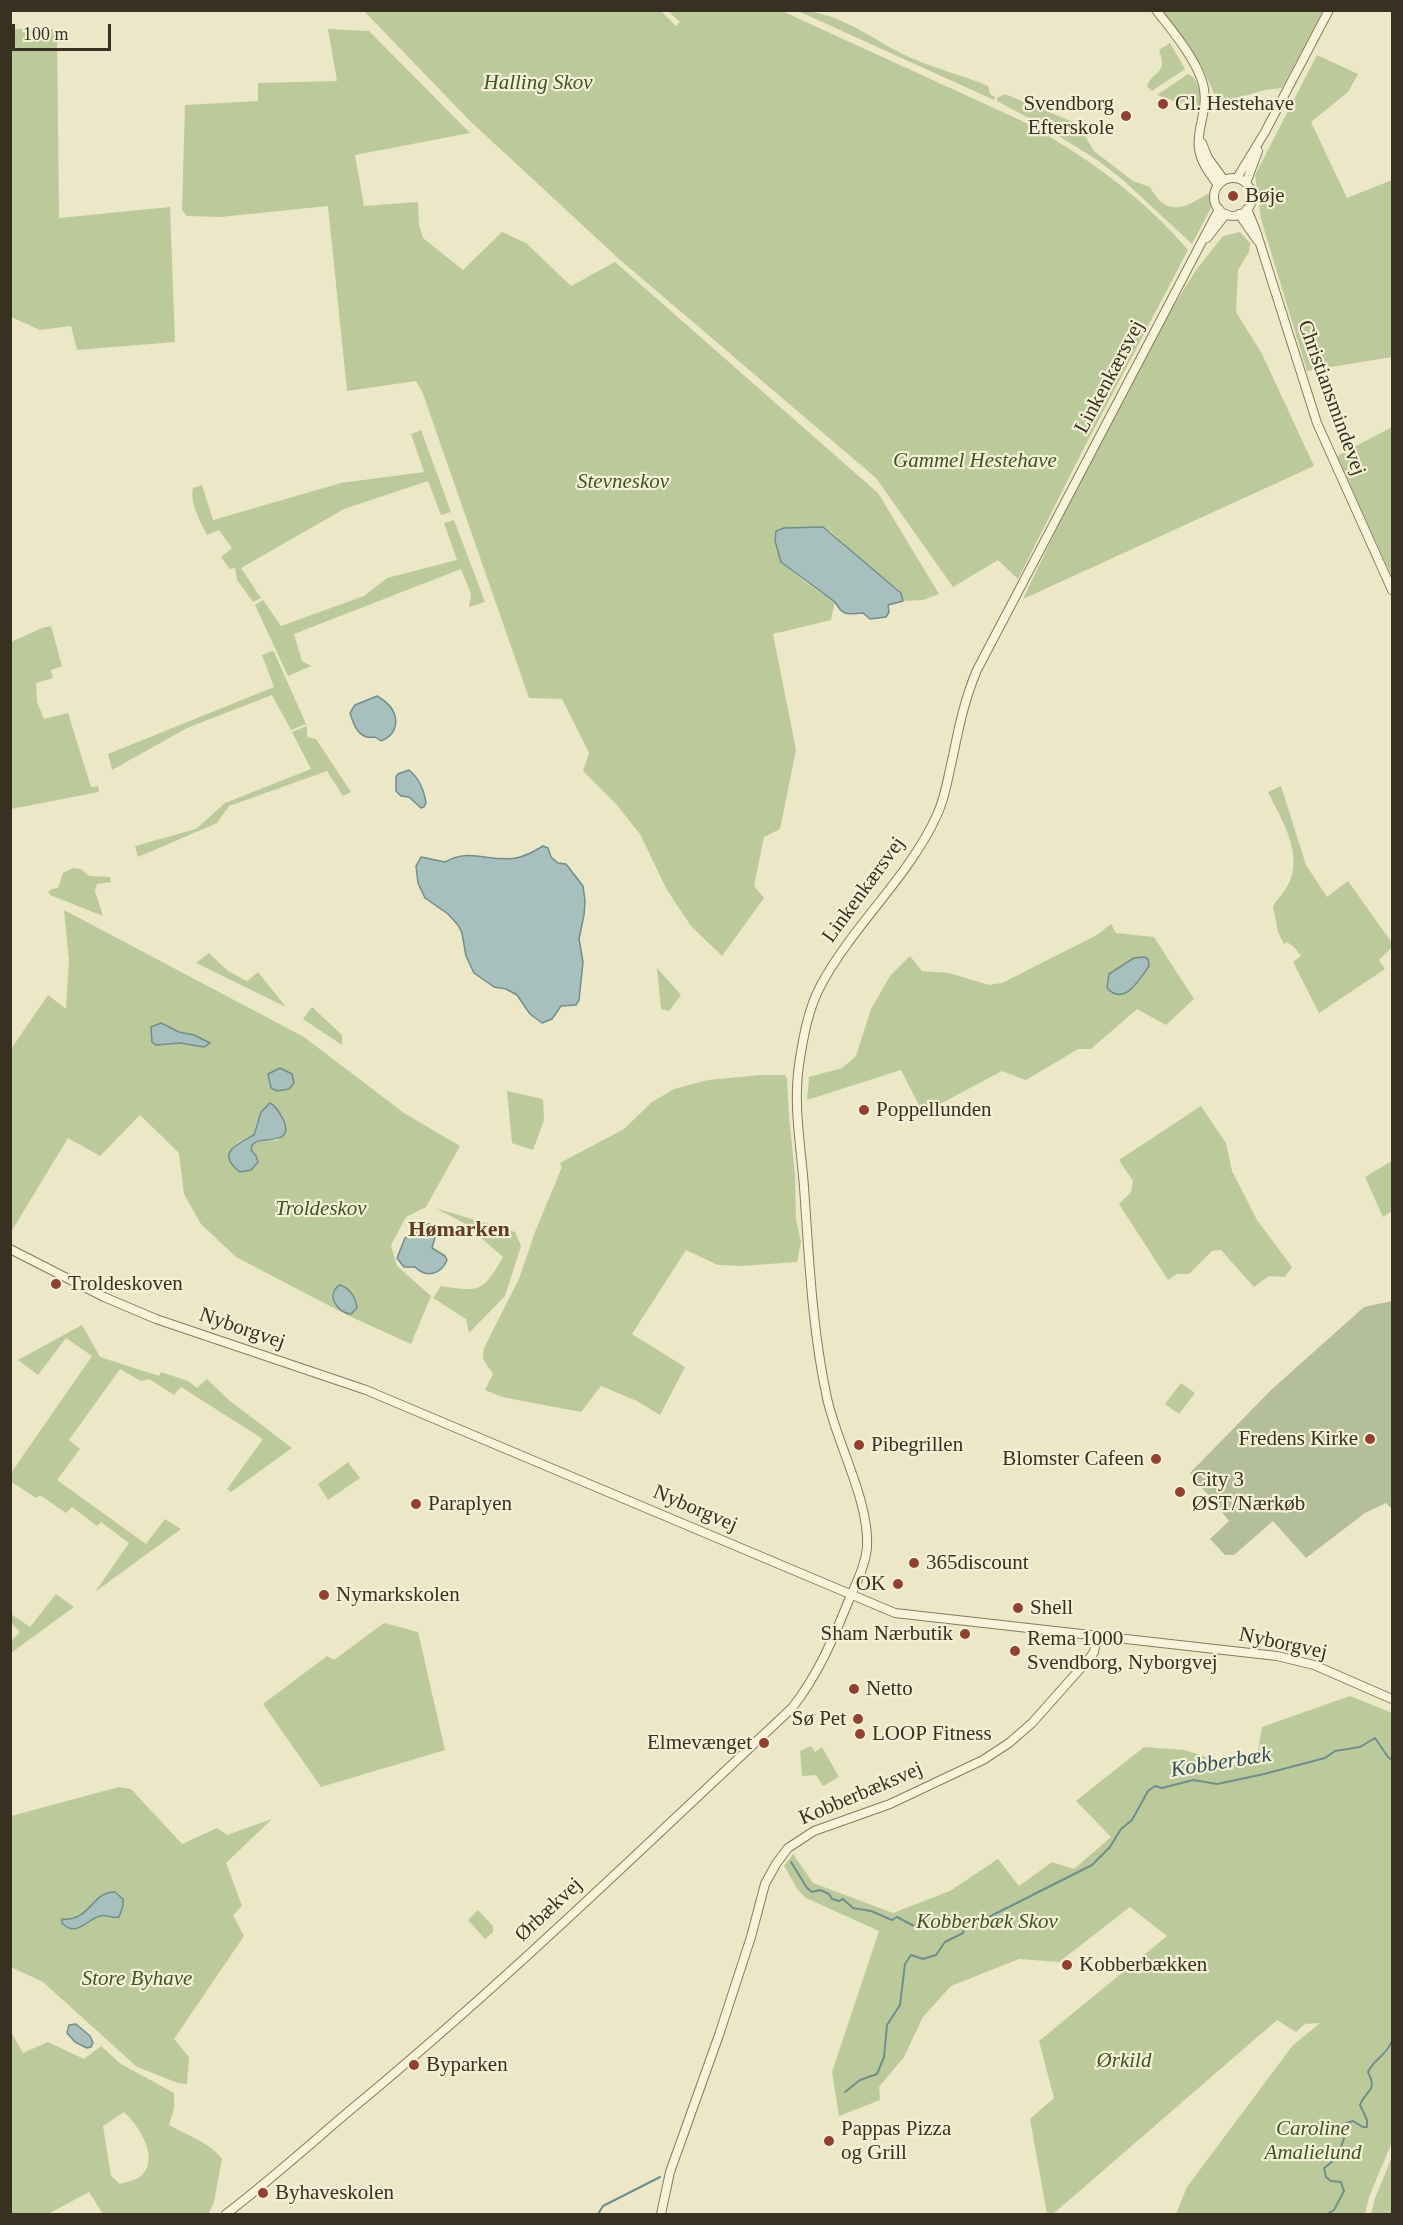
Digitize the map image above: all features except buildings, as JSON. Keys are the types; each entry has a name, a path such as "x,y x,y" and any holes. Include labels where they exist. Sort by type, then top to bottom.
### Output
{"street":[{"path":"1155,10 1196,67 1204,86 1206,104 1200,132 1208,158 1221,183"},
{"path":"1237,178 1246,183 1252,193 1250,205 1239,214 1226,214 1219,209 1214,197 1221,183 1237,178 1329,10"},
{"path":"1246,183 1264,132"},
{"name":"Linkenkærsvej","path":"852,1594 865,1559 867,1535 862,1508 827,1398 811,1282 797,1101 799,1068 807,1022 819,988 834,962 912,856 938,813 948,782 964,704 977,670 1219,209"},
{"name":"Christiansmindevej","path":"1247,209 1257,231 1317,423 1392,590"},
{"name":"Linkenkærsvej","path":"1195,254 1226,214"},
{"name":"Christiansmindevej","path":"1239,214 1261,247"},
{"name":"Nyborgvej","path":"10,1249 104,1297 156,1319 366,1390 896,1613 1277,1656 1314,1665 1392,1699"},
{"name":"Ørbækvej","path":"226,2214 370,2096 469,2008 792,1708 827,1655 852,1594"},
{"name":"Kobberbæksvej","path":"661,2214 670,2172 719,2035 751,1937 765,1884 788,1848 814,1831 890,1804 982,1760 1009,1743 1032,1723 1088,1660 1094,1652 1097,1635"}],"green space":[{"name":"Gammel Hestehave","path":"364,11 661,11 676,26 680,22 668,11 782,11 1020,120 1066,147 1110,177 1151,211 1188,250 1018,579 998,560 953,587 876,478 619,259 469,120"},
{"path":"798,11 813,12 841,21 909,57 988,86 990,94 995,97 994,100"},
{"path":"1163,11 1323,11 1282,88 1265,90 1223,102 1217,100 1201,65"},
{"path":"11,29 57,29 59,218 170,207 175,342 77,350 71,326 40,330 11,317"},
{"name":"Stevneskov","path":"328,29 369,31 470,133 355,155 364,206 418,202 419,225 423,238 463,270 502,232 526,243 571,286 615,262 878,493 939,594 923,600 903,601 898,589 855,555 830,531 818,527 778,529 775,540 777,551 783,561 804,580 835,602 831,620 773,634 796,750 780,829 764,837 754,886 764,898 722,956 691,926 667,890 640,834 616,804 583,771 589,753 562,699 529,698 422,391 416,381 347,391 328,206 221,217 187,216 182,210 185,105 258,101 258,83 337,81"},
{"path":"1170,43 1185,69 1152,91 1147,86 1161,68 1159,50"},
{"path":"1317,55 1358,74 1348,92 1311,122 1347,198 1392,180 1392,357 1307,371 1261,219 1255,175"},
{"path":"1188,74 1198,85 1199,110 1157,95"},
{"path":"1005,94 1078,124 1094,151 1133,181 1150,187 1162,203 1176,207 1183,206 1210,194 1211,208 1192,244 1123,180 1097,160 1038,123 997,101 997,98"},
{"name":"Gammel Hestehave","path":"1240,232 1250,243 1249,252 1238,270 1236,312 1262,354 1314,466 1023,599 1090,459 1166,318 1196,270 1223,236"},
{"path":"1392,427 1392,577 1337,456"},
{"path":"421,430 451,512 441,515 428,481 344,509 241,568 261,598 253,602 237,580 235,568 230,569 221,557 232,548 219,530 207,535 194,505 193,488 202,485 213,520 341,483 424,472 411,434"},
{"path":"454,520 485,602 469,607 471,594 461,569 294,634 302,661 311,666 288,676 255,605 263,600 281,626 364,596 387,578 457,560 444,523"},
{"path":"51,626 62,666 51,670 53,678 36,683 37,702 44,719 68,713 91,787 98,786 99,792 11,809 11,642"},
{"path":"272,651 306,724 291,730 272,695 187,728 112,770 108,754 274,687 262,655"},
{"path":"307,726 307,737 316,739 351,792 343,796 327,771 229,806 217,823 138,857 135,846 196,829 225,803 311,769 292,732"},
{"path":"1281,786 1306,865 1327,897 1348,881 1392,943 1392,947 1379,960 1385,969 1319,1013 1293,962 1301,956 1287,942 1284,944 1278,932 1273,906 1288,885 1293,867 1288,834 1268,792"},
{"path":"73,868 81,869 89,876 110,877 111,882 97,884 95,891 103,916 50,895 48,892 58,888 63,873"},
{"name":"Troldeskov","path":"64,910 304,1037 404,1113 460,1146 426,1207 406,1217 391,1245 397,1266 431,1296 411,1344 347,1315 236,1257 201,1224 184,1194 179,1153 140,1115 100,1156 68,1138 11,1232 11,1049 48,995 66,1009 69,960","holes":["172,1028 205,1040 204,1047 180,1043 163,1045","273,1104 284,1121 278,1140 255,1143 251,1150 258,1162 251,1170 231,1149 238,1142 254,1135 262,1112"]},
{"path":"1111,924 1116,933 1154,937 1194,999 1166,1025 1137,1009 1091,1049 1078,1049 1026,1080 1002,1071 923,1113 901,1070 807,1100 809,1077 842,1068 856,1056 871,1009 890,976 910,956 922,971 949,973 989,985 1002,983 1097,935"},
{"path":"209,953 228,971 247,981 258,972 286,1007 196,963"},
{"path":"657,968 681,995 669,1011 661,1009"},
{"path":"312,1007 342,1035 342,1045 303,1019"},
{"path":"785,1075 787,1078 795,1175 796,1219 801,1242 797,1262 742,1266 718,1265 686,1250 632,1334 685,1367 660,1415 637,1401 601,1386 581,1412 502,1397 485,1390 493,1374 483,1359 484,1348 519,1279 535,1232 562,1167 560,1163 624,1129 652,1102 674,1089 708,1080"},
{"path":"507,1091 543,1099 544,1120 533,1150 512,1143"},
{"path":"1201,1106 1226,1143 1232,1171 1257,1220 1292,1267 1285,1277 1269,1276 1254,1287 1221,1250 1212,1251 1189,1274 1177,1274 1168,1280 1119,1204 1131,1192 1133,1181 1119,1160"},
{"path":"1392,1161 1392,1211 1383,1217 1365,1177"},
{"path":"435,1208 515,1232 521,1246 505,1296 469,1333 466,1319 433,1298 441,1286 464,1289 479,1287 490,1277 503,1257 464,1223"},
{"path":"1392,1301 1392,1509 1386,1503 1365,1513 1306,1558 1273,1521 1234,1555 1225,1555 1210,1539 1229,1521 1190,1473 1271,1390 1364,1307"},
{"path":"82,1325 100,1357 159,1376 161,1372 188,1381 197,1388 207,1379 230,1401 292,1448 231,1492 227,1489 263,1439 181,1387 174,1395 149,1379 141,1381 120,1369 69,1440 80,1449 57,1480 146,1544 165,1519 181,1529 95,1592 129,1543 101,1522 97,1526 72,1507 66,1513 40,1495 36,1498 10,1481 11,1473 92,1356 66,1338 38,1375 18,1360"},
{"path":"1181,1383 1195,1393 1179,1414 1165,1404"},
{"path":"348,1462 360,1478 328,1500 318,1484"},
{"path":"56,1594 74,1607 11,1653 11,1641 20,1632 11,1623 11,1614 30,1627"},
{"path":"384,1623 418,1632 445,1750 321,1787 263,1704 327,1656 334,1660"},
{"path":"1350,1696 1392,1713 1392,2142 1369,2197 1365,2214 1176,2214 1187,2187 1293,2045 1320,2023 1305,2024 1296,2032 1277,2020 1053,2214 1047,2214 1030,2119 1054,2098 1039,2041 1167,1936 1130,1907 1059,1962 1019,1959 951,1986 923,2017 904,2057 879,2087 880,2100 839,2116 832,2072 879,1931 806,1898 798,1890 784,1866 793,1854 813,1883 893,1913 950,1891 998,1859 1019,1886 1052,1862 1074,1869 1111,1837 1076,1801 1144,1747 1184,1750 1240,1767 1258,1751 1262,1727"},
{"path":"811,1746 815,1752 822,1747 839,1777 823,1786 816,1775 802,1776 800,1751"},
{"name":"Store Byhave","path":"119,1787 131,1789 182,1844 217,1828 227,1835 272,1819 226,1863 242,1906 233,1915 244,1936 174,2039 189,2057 187,2084 178,2083 137,2067 43,1982 11,1967 11,1816","holes":["115,1892 122,1896 105,1915 93,1919 86,1925 70,1929 62,1923 62,1919 80,1916 103,1895"]},
{"path":"478,1910 493,1926 493,1932 485,1939 468,1920"},
{"path":"10,2030 23,2053 48,2042 84,2059 101,2046 121,2064 174,2093 174,2108 169,2125 205,2144 222,2159 214,2202 209,2213 103,2214 89,2192 48,2214 11,2214","holes":["124,2112 141,2133 149,2159 142,2175 135,2180 120,2184 111,2176 103,2126"]},
{"name":"Caroline Amalielund","path":"1392,2157 1392,2214 1371,2214 1375,2198"}],"water":[{"path":"823,527 901,593 903,601 888,605 889,612 886,617 870,619 863,613 844,612 835,602 781,562 775,541 776,531 784,528"},
{"path":"377,696 391,707 396,719 393,732 381,741 361,734 355,727 350,713 355,705"},
{"path":"409,770 416,777 422,789 426,803 424,807 421,808 409,797 401,796 396,791 396,777"},
{"path":"543,846 548,848 551,857 558,863 566,864 583,886 585,901 579,939 583,962 579,1000 576,1005 561,1006 552,1019 542,1023 530,1014 517,995 506,989 494,987 474,973 466,956 462,933 458,925 448,914 425,898 418,883 416,866 421,857 445,862 472,855 506,859 523,856"},
{"path":"1134,958 1148,959 1149,966 1131,989 1119,994 1107,988 1109,974"},
{"path":"161,1023 210,1043 204,1047 180,1043 156,1045 152,1042 151,1027"},
{"path":"280,1068 292,1074 294,1083 289,1089 277,1091 271,1088 268,1074"},
{"path":"270,1103 276,1107 282,1117 285,1132 277,1138 254,1144 251,1150 258,1162 251,1170 240,1172 229,1159 229,1154 236,1146 254,1135 261,1112"},
{"path":"428,1224 433,1225 437,1231 432,1248 445,1256 447,1260 437,1272 428,1274 415,1267 404,1267 397,1258 405,1238"},
{"path":"340,1285 350,1291 355,1301 357,1308 351,1314 337,1307 333,1298 333,1293"},
{"path":"115,1892 123,1899 119,1917 100,1916 81,1927 72,1929 62,1923 62,1919 71,1919 85,1912 101,1896"},
{"path":"76,2024 90,2036 93,2043 91,2047 87,2048 75,2042 67,2033 69,2025"}],"waterway":[{"name":"Kobberbæk","path":"965,1924 983,1920 1092,1865 1110,1847 1121,1829 1132,1820 1148,1791 1155,1786 1162,1788 1193,1780 1217,1784 1264,1774 1325,1758 1335,1751 1360,1747 1375,1738 1392,1760"},
{"path":"791,1862 807,1888 812,1892 820,1890 829,1894 832,1899 839,1901 843,1899 853,1908 871,1911 892,1920 897,1917 920,1929 949,1921 965,1924"},
{"name":"Kobberbæk","path":"845,2092 860,2080 877,2074 884,2057 887,2025 900,2005 905,1964 911,1955 923,1959 936,1955 945,1942 963,1933 965,1924"},
{"path":"1327,2214 1334,2210 1344,2191 1341,2182 1331,2181 1326,2177 1324,2168 1339,2152 1346,2123 1353,2121 1367,2127 1367,2120 1360,2105 1372,2083 1368,2072 1392,2041"},
{"name":"Kobberbæk","path":"598,2214 603,2206 660,2177"}],"place":[{"name":"Gl. Hestehave","path":"1163,104"},
{"name":"Svendborg Efterskole","path":"1126,116"},
{"name":"Bøje","path":"1233,196"},
{"name":"Poppellunden","path":"864,1110"},
{"name":"Troldeskoven","path":"56,1284"},
{"name":"Fredens Kirke","path":"1370,1439"},
{"name":"Pibegrillen","path":"859,1445"},
{"name":"Blomster Cafeen","path":"1156,1459"},
{"name":"City 3 ØST/Nærkøb","path":"1180,1492"},
{"name":"Paraplyen","path":"416,1504"},
{"name":"365discount","path":"914,1563"},
{"name":"OK","path":"898,1584"},
{"name":"Nymarkskolen","path":"324,1595"},
{"name":"Shell","path":"1018,1608"},
{"name":"Sham Nærbutik","path":"965,1634"},
{"name":"Rema 1000 Svendborg, Nyborgvej","path":"1015,1651"},
{"name":"Netto","path":"854,1689"},
{"name":"Sø Pet","path":"858,1719"},
{"name":"LOOP Fitness","path":"860,1734"},
{"name":"Elmevænget","path":"764,1743"},
{"name":"Kobberbækken","path":"1067,1965"},
{"name":"Byparken","path":"414,2065"},
{"name":"Pappas Pizza og Grill","path":"829,2141"},
{"name":"Byhaveskolen","path":"263,2193"}],"district":[{"name":"Hømarken","path":"459,1230"}],"park label":[{"name":"Halling Skov","path":"538,83"},
{"name":"Kobberbæk Skov","path":"987,1922"},
{"name":"Ørkild","path":"1124,2061"}]}
